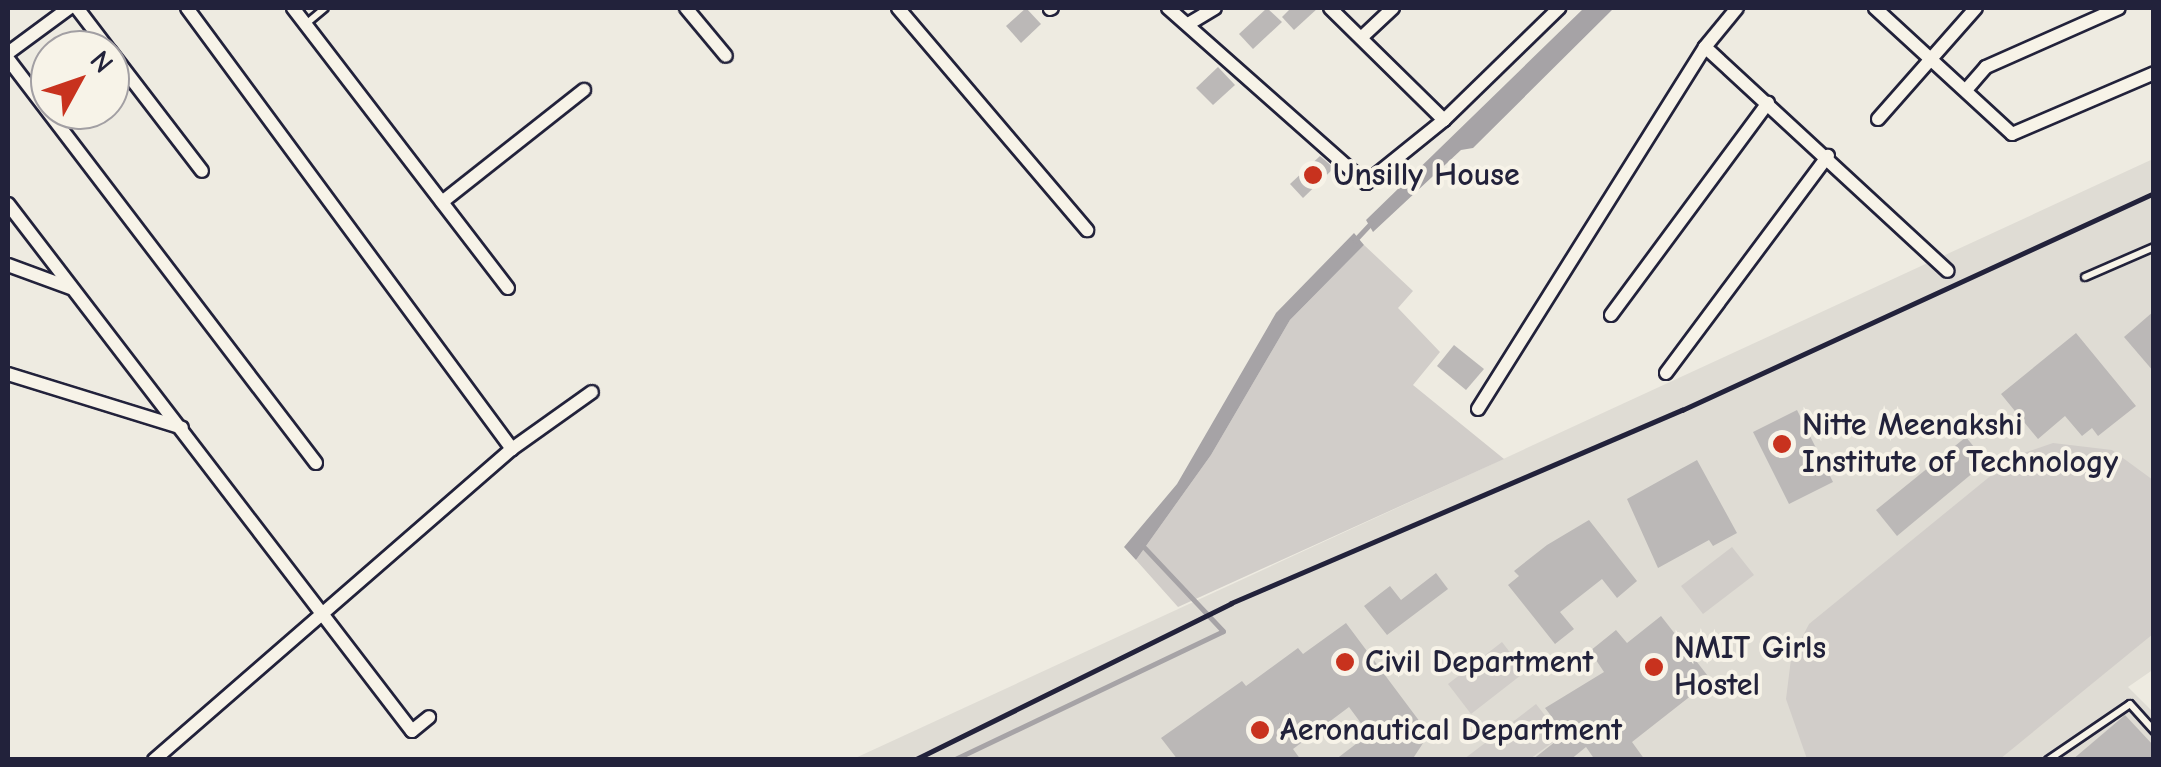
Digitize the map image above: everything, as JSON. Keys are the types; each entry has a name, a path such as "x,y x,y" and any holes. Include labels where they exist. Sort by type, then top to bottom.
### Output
{"street":[{"path":"92,30 73,8 8,56 316,463"},
{"path":"188,8 512,449"},
{"path":"293,8 508,288"},
{"path":"686,8 726,56"},
{"path":"898,8 1087,230"},
{"path":"1168,8 1190,22 1366,183 1444,120 1559,8"},
{"path":"1190,22 1214,8"},
{"path":"1330,8 1444,120"},
{"path":"1361,38 1393,8"},
{"path":"1478,409 1705,47 1738,8"},
{"path":"1874,8 2012,134 2154,73"},
{"path":"1878,119 1976,8"},
{"path":"1966,90 1986,67 2119,8"},
{"path":"1705,47 1828,156 1948,272"},
{"path":"130,76 202,171"},
{"path":"442,202 584,90"},
{"path":"1611,314 1768,104"},
{"path":"1666,373 1828,156"},
{"path":"8,204 326,612 412,731 429,717"},
{"path":"8,265 73,288"},
{"path":"8,374 182,428"},
{"path":"154,760 512,449 592,392"}],"lane":[{"path":"306,24 325,8"},
{"path":"2086,277 2154,246"},
{"path":"2051,759 2130,704 2154,731"}],"shaded area":[{"path":"1584,8 1614,8 1473,148 1461,150 1373,232 1366,220"},
{"path":"2153,159 2154,669 2128,687 2153,712 2153,759 851,760"},
{"path":"1354,233 1364,245 1290,320 1211,455 1136,560 1124,547 1177,484 1276,313"},
{"path":"1364,245 1413,291 1398,308 1440,352 1413,385 1504,459 1178,607 1136,560 1211,455 1290,320"},
{"path":"2053,443 2112,450 2153,480 2153,634 2000,759 1807,759 1786,699 1791,659 1809,624 2015,456"},
{"path":"1732,547 1754,575 1703,614 1681,586"},
{"path":"1502,642 1525,672 1471,714 1448,684"},
{"path":"1536,704 1561,736 1530,759 1464,759"}],"building":[{"path":"1026,8 1041,24 1021,43 1006,26"},
{"path":"1267,8 1282,22 1253,49 1239,34"},
{"path":"1291,8 1318,8 1294,30 1282,17"},
{"path":"1218,67 1235,85 1213,105 1196,88"},
{"name":"Unsilly House","path":"1320,156 1334,168 1303,198 1290,184"},
{"path":"2154,311 2154,372 2124,337"},
{"path":"2076,333 2136,406 2098,436 2092,428 2082,436 2065,416 2038,439 2001,394"},
{"path":"1454,345 1484,369 1466,390 1437,366"},
{"path":"1797,410 1833,482 1789,504 1753,432"},
{"path":"1966,437 1986,462 1897,536 1876,510"},
{"path":"1697,460 1737,533 1713,546 1709,540 1658,568 1627,499"},
{"name":"NMIT Girls Hostel","path":"1589,520 1637,581 1617,598 1602,579 1560,612 1574,629 1555,644 1508,585 1519,576 1514,571"},
{"path":"1436,573 1448,589 1387,635 1364,606 1390,586 1401,600"},
{"path":"1661,616 1711,680 1632,742 1645,760 1595,760 1586,747 1570,760 1532,760 1565,734 1545,708 1604,672 1590,651 1616,630 1627,643"},
{"path":"1346,623 1429,734 1412,760 1335,760 1369,734 1349,707 1293,749 1301,760 1178,760 1161,738 1242,681 1246,686 1298,648 1303,654"},
{"path":"2125,715 2154,746 2154,760 2072,760"}],"waterway":[{"path":"1355,240 1371,223"},
{"path":"953,760 1223,631 1143,546"}],"railway":[{"path":"914,760 1231,603 1682,410 2154,193"}],"place":[{"name":"Unsilly House","path":"1313,175"},
{"name":"Nitte Meenakshi Institute of Technology","path":"1782,444"},
{"name":"Civil Department","path":"1345,662"},
{"name":"NMIT Girls Hostel","path":"1654,667"},
{"name":"Aeronautical Department","path":"1260,730"}]}
